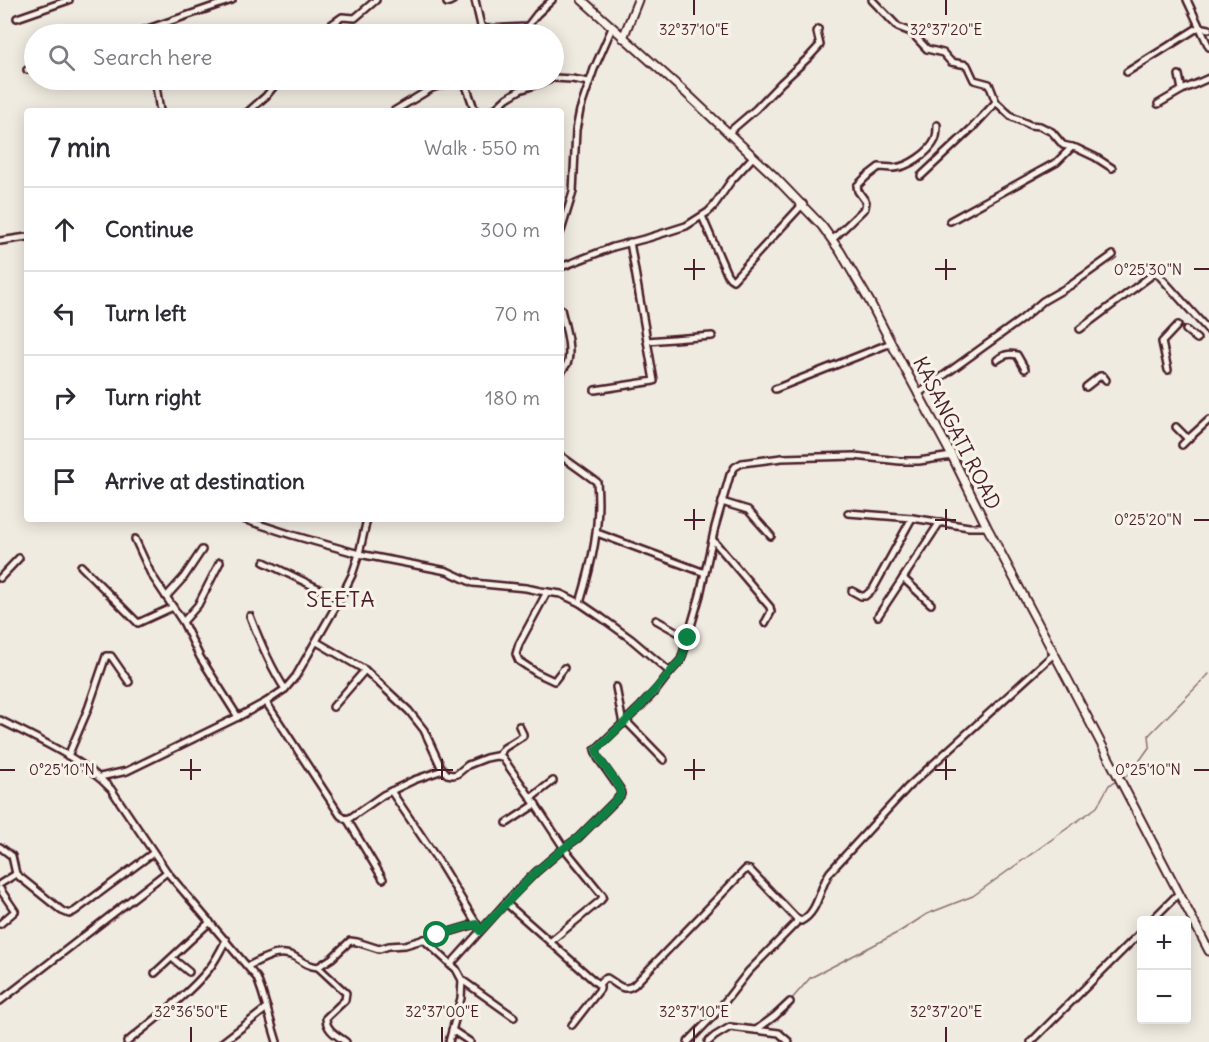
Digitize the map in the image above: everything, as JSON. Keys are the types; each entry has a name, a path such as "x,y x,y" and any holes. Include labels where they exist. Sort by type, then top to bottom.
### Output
{"street":[{"path":"17,18 69,0"},
{"path":"169,24 231,0"},
{"path":"332,24 342,17 355,18 376,0"},
{"path":"475,0 481,24"},
{"path":"529,24 552,0"},
{"name":"KASANGATI ROAD","path":"582,0 803,204 840,251 870,302 952,456 1209,951"},
{"path":"623,38 638,0"},
{"path":"872,0 898,27 910,32 927,49 943,53 951,62 967,65 974,80 989,84 996,102 1012,117 1052,132 1063,145 1095,157 1112,168"},
{"path":"1188,0 1209,47"},
{"path":"1127,72 1199,27 1209,29"},
{"path":"564,221 573,192 576,130 580,110 612,28"},
{"path":"728,133 756,109 820,45 818,29"},
{"path":"1179,75 1182,90"},
{"path":"1158,104 1209,78"},
{"path":"564,79 589,82"},
{"path":"157,90 160,108"},
{"path":"253,108 272,90"},
{"path":"399,108 429,90"},
{"path":"468,90 474,108"},
{"path":"496,108 520,90"},
{"path":"921,176 996,102"},
{"path":"832,240 865,208 866,202 857,186 879,167 906,166 928,149 935,139 938,125"},
{"path":"950,221 1057,162 1072,147"},
{"path":"564,266 613,247 686,226 713,207 731,181 753,157"},
{"path":"702,216 727,274 733,280 803,204"},
{"path":"0,241 24,237"},
{"path":"595,390 654,381 630,242"},
{"path":"918,394 1022,319 1043,301 1071,285 1113,255"},
{"path":"1080,329 1156,272 1209,331"},
{"path":"564,324 568,344 567,364 564,368"},
{"path":"1168,370 1162,342 1178,325"},
{"path":"1186,330 1197,339"},
{"path":"647,341 712,336"},
{"path":"775,389 891,343"},
{"path":"997,360 1004,354 1017,355 1025,369"},
{"path":"1086,387 1100,376 1106,380"},
{"path":"1182,445 1209,420"},
{"path":"1176,427 1188,439"},
{"path":"450,965 536,872 578,838 620,796 620,789 595,752 597,747 657,690 681,660 705,573 715,526 730,475 735,467 742,463 782,458 854,456 918,461 952,456"},
{"path":"564,458 597,483 597,533 580,603"},
{"path":"722,502 748,510 771,536"},
{"path":"848,513 912,518 969,527 987,527"},
{"path":"852,591 865,596 873,589 912,518"},
{"path":"253,522 360,554 447,571 473,583 561,594 580,603 631,639 670,672"},
{"path":"100,777 127,771 238,717 285,689 296,676 316,642 352,575 360,554 366,522"},
{"path":"878,616 940,522"},
{"path":"597,533 705,573"},
{"path":"135,539 151,574 183,622 200,657 238,717"},
{"path":"713,540 771,607 765,623"},
{"path":"166,597 184,577 202,550"},
{"path":"0,578 19,558"},
{"path":"183,622 198,605 220,562"},
{"path":"264,562 340,599"},
{"path":"81,566 138,623 173,608"},
{"path":"903,578 931,604"},
{"path":"547,592 516,654 519,661 554,681 564,668"},
{"path":"250,616 265,654 285,689"},
{"path":"656,620 688,638"},
{"path":"316,642 365,670 409,711 424,730 447,774 457,774 468,765 486,758 502,757 564,848 603,896 550,942"},
{"path":"599,984 607,978 622,988 630,988 634,985 746,869 750,870 797,919 804,920 816,905 823,882 830,872 908,787 1054,654"},
{"path":"68,756 88,709 106,656 111,656 129,682"},
{"path":"333,707 365,670"},
{"path":"616,687 624,723 664,760"},
{"path":"266,702 342,818 347,819 383,879"},
{"path":"0,720 68,756 100,777 122,804 167,872 257,978 277,1042"},
{"path":"499,756 504,748 523,736 519,726"},
{"path":"347,819 391,791 443,770"},
{"path":"531,798 554,781"},
{"path":"391,791 439,862 480,931"},
{"path":"507,823 536,804"},
{"path":"0,848 12,856 16,874 69,914 153,853"},
{"path":"0,1001 167,872"},
{"path":"0,884 16,874"},
{"path":"0,889 15,911 0,924"},
{"path":"1157,916 1179,893"},
{"path":"506,903 599,984 600,989 572,1025"},
{"path":"688,1042 716,1013 748,972 796,923 797,919"},
{"path":"155,973 210,922"},
{"path":"318,967 332,958 350,941 379,949 405,945 476,924"},
{"path":"1031,1042 1137,936"},
{"path":"423,939 459,973 462,980 461,998 448,1042"},
{"path":"127,1042 182,996 209,969 226,940"},
{"path":"248,966 276,954 289,954 307,965 318,967 346,993 345,1000 326,1018 328,1029 346,1042"},
{"path":"172,958 189,972"},
{"path":"462,980 514,1017"},
{"path":"756,1030 790,1002"},
{"path":"223,1042 267,1008"},
{"path":"708,1042 730,1027 779,1033 789,1042"},
{"path":"452,1030 470,1042"}],"waterway":[{"path":"1121,779 1131,773 1150,746 1149,735 1209,674"},
{"path":"790,1001 810,978 899,932 927,914 973,896 1097,807 1109,785 1117,781"}],"district":[{"name":"SEETA","path":"341,599"}],"route":[{"path":"437,935 476,924 480,931 536,872 578,838 620,796 620,789 598,758 597,747 657,690 681,660 688,638"}]}
